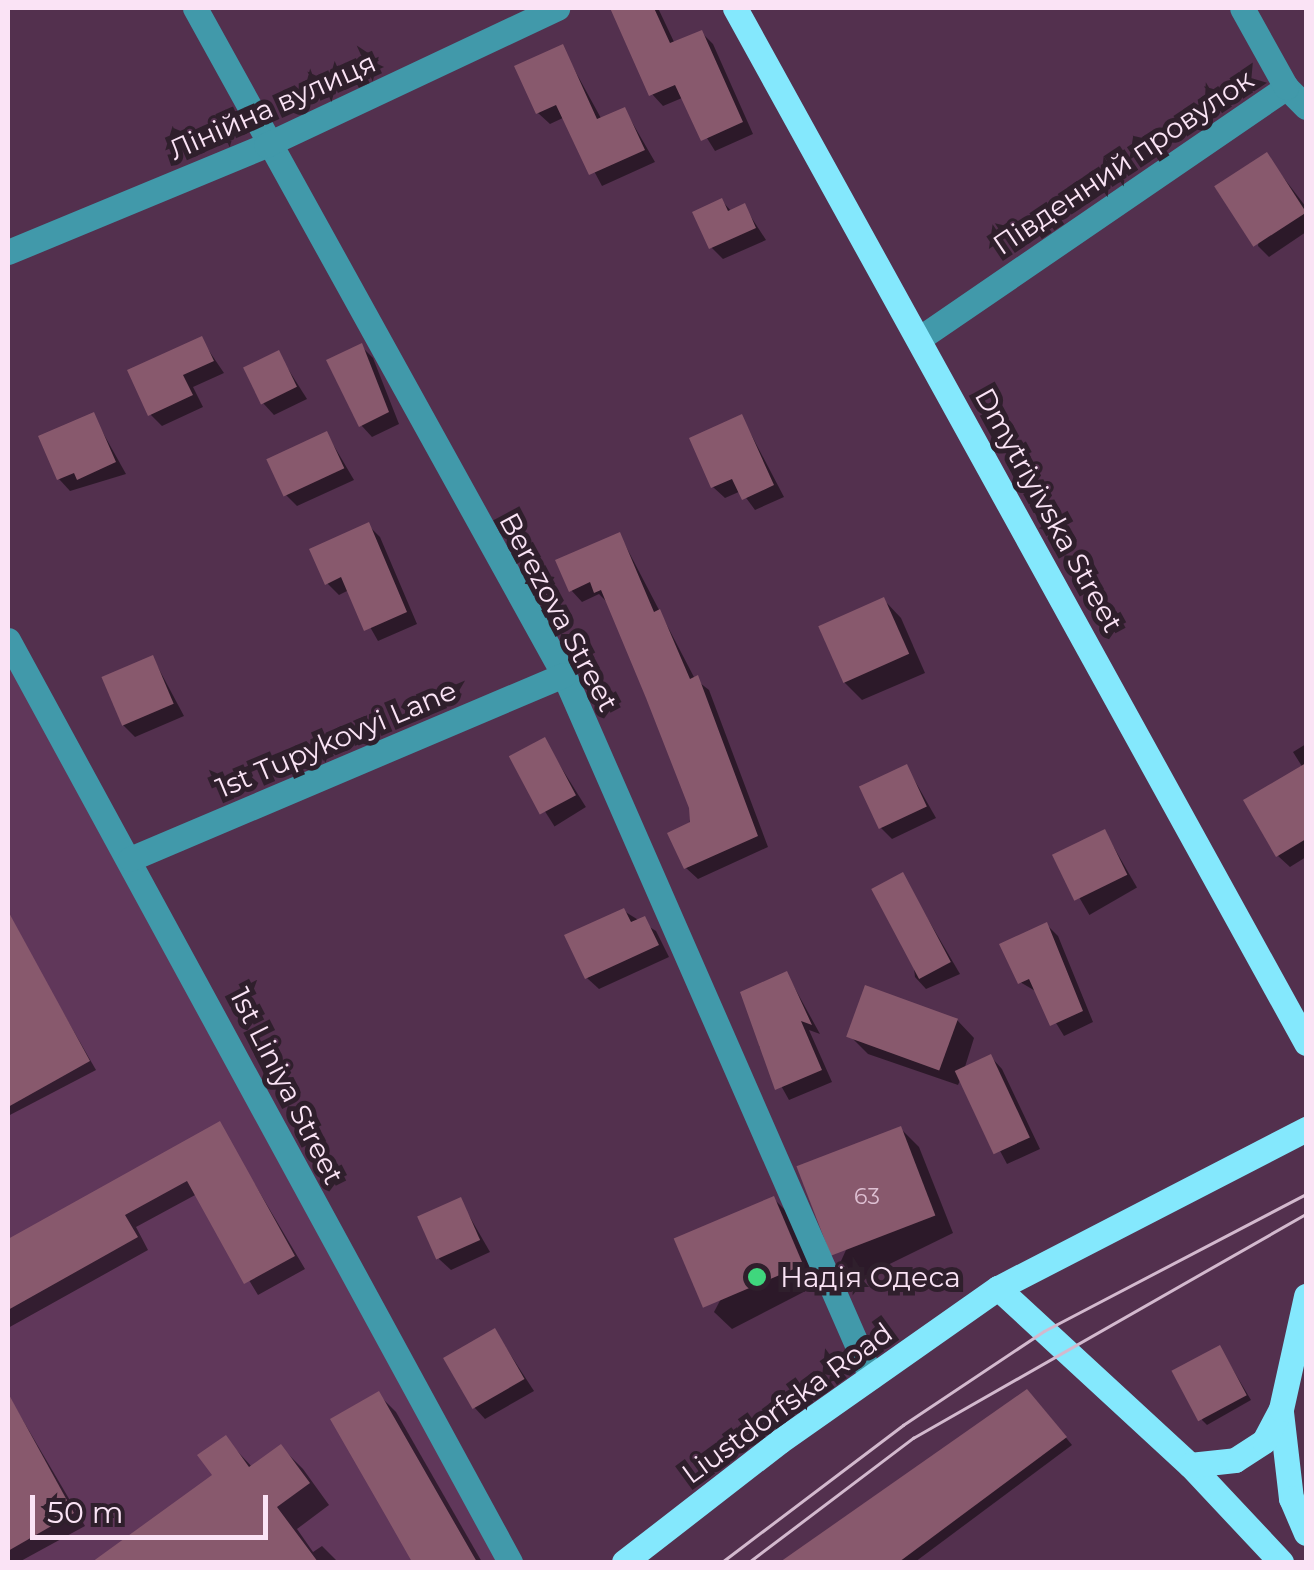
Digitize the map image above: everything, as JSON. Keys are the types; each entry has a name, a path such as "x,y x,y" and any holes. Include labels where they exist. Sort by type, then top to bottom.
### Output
{"main road":[{"name":"Dmytriyivska Street","path":"735,8 1306,1043"},
{"name":"Liustdorfska Road","path":"624,1562 871,1377 998,1288 1306,1129"},
{"path":"998,1288 1190,1465 1281,1562"},
{"path":"1190,1465 1236,1460 1264,1441 1281,1409 1306,1296"},
{"path":"1281,1409 1291,1498 1306,1533"}],"street":[{"name":"Berezova Street","path":"194,8 266,146 564,675 871,1377"},
{"name":"Лінійна вулиця","path":"8,252 266,146 557,8"},
{"name":"Південний провулок","path":"920,338 1286,87 1242,8"},
{"path":"1286,87 1306,108"},
{"name":"1st Liniya Street","path":"8,640 510,1562"},
{"name":"1st Tupykovyi Lane","path":"130,859 564,675"}],"shaded area":[{"path":"8,661 502,1562 8,1562"}],"building":[{"path":"610,8 654,8 670,43 702,30 743,122 701,141 675,85 649,96"},
{"path":"563,44 597,119 625,107 645,150 589,175 556,105 536,114 514,66"},
{"path":"1267,152 1306,213 1253,247 1214,186"},
{"path":"722,198 728,211 745,203 756,228 709,249 692,212"},
{"path":"202,336 214,361 183,375 193,395 148,416 127,370"},
{"path":"362,343 389,412 359,427 326,360"},
{"path":"279,350 297,387 261,404 243,368"},
{"path":"94,412 116,462 77,480 74,473 57,480 38,436"},
{"path":"742,414 774,485 742,500 732,479 711,488 689,438"},
{"path":"327,431 344,468 284,496 266,459"},
{"path":"369,522 407,612 364,631 341,577 325,585 309,549"},
{"path":"620,532 654,612 660,609 690,679 698,675 758,836 684,869 667,833 690,822 689,808 601,590 594,593 590,582 569,592 555,560"},
{"path":"884,597 909,654 843,683 818,626"},
{"path":"153,655 174,704 122,726 101,677"},
{"path":"545,737 576,795 540,815 509,756"},
{"path":"1306,763 1306,839 1276,857 1243,800"},
{"path":"907,764 927,807 879,829 859,786"},
{"path":"1105,829 1127,875 1074,901 1052,855"},
{"path":"903,872 951,962 919,979 871,889"},
{"path":"624,908 631,922 645,916 659,945 585,979 564,935"},
{"path":"8,911 90,1061 8,1107"},
{"path":"1047,922 1083,1011 1050,1026 1029,979 1018,984 999,944"},
{"path":"787,971 812,1025 801,1021 822,1070 775,1090 740,992"},
{"path":"865,985 958,1019 939,1071 846,1037"},
{"path":"991,1054 1030,1137 994,1154 955,1071"},
{"path":"220,1121 295,1256 244,1284 187,1181 125,1215 138,1237 8,1310 8,1239"},
{"path":"901,1126 935,1216 831,1256 796,1166"},
{"path":"774,1196 803,1265 703,1308 674,1239"},
{"path":"461,1197 480,1240 436,1259 417,1217"},
{"path":"495,1328 524,1379 473,1409 443,1358"},
{"path":"1220,1345 1247,1395 1198,1421 1171,1371"},
{"path":"1027,1389 1067,1437 899,1562 780,1562"},
{"path":"379,1391 477,1562 412,1562 330,1419"},
{"path":"8,1393 74,1513 8,1551"},
{"path":"226,1435 249,1467 281,1444 310,1483 277,1507 318,1562 92,1562 212,1475 197,1455"}],"tram line":[{"path":"722,1562 903,1425 1044,1331 1306,1194"},
{"path":"749,1562 913,1438 1306,1214"}],"place":[{"name":"Надія Одеса","path":"757,1277"}]}
